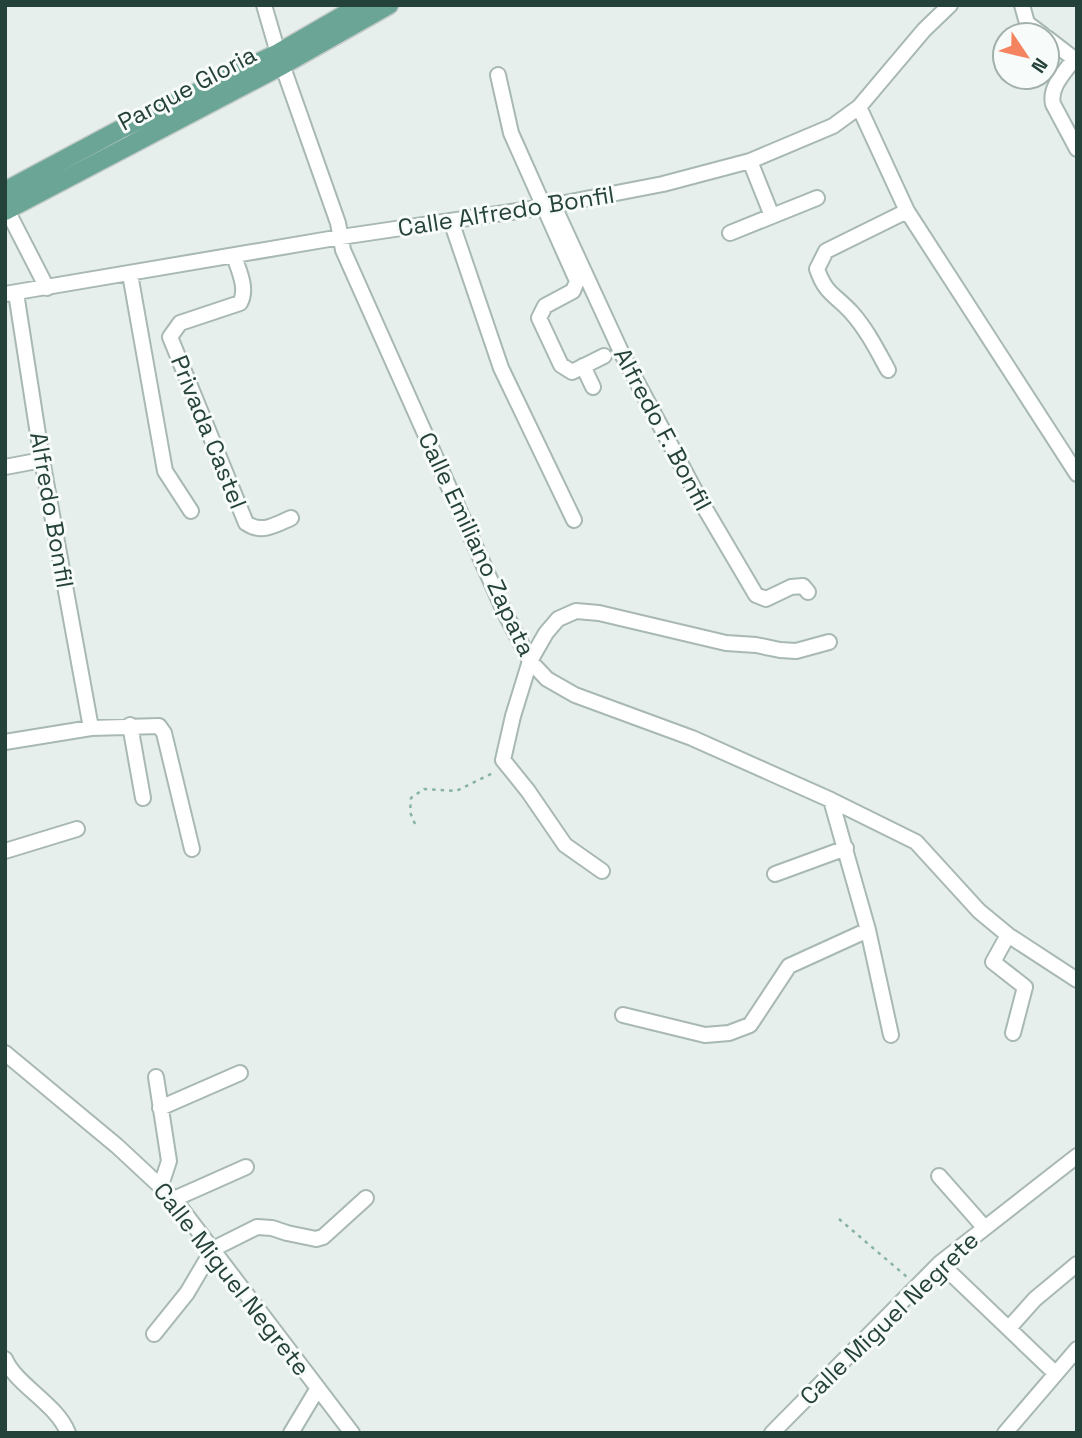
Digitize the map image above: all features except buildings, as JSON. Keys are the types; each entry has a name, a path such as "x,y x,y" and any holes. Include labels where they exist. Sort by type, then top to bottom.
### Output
{"main road":[{"name":"Parque Gloria","path":"6,211 128,147 280,59 361,5"},
{"name":"Parque Gloria","path":"5,191 119,130 280,59 389,5"},
{"path":"119,130 128,147"}],"street":[{"name":"Calle Emiliano Zapata","path":"264,5 343,250 505,613 530,661 547,679 575,695 692,738 831,800 916,842 979,911 1008,935 1077,980"},
{"name":"Calle Alfredo Bonfil","path":"11,293 548,205 663,184 750,161 833,126 859,107 924,30 950,5"},
{"path":"1061,49 1075,60 1054,87 1051,96 1077,149"},
{"path":"498,75 511,132 548,205 577,281 573,291 545,306 539,318 561,365 572,372 604,356"},
{"path":"859,107 907,211 1077,474"},
{"path":"750,161 772,216"},
{"path":"730,233 817,198"},
{"name":"Alfredo F. Bonfil","path":"548,205 623,356 755,596 766,599 791,587 803,586 808,592"},
{"path":"6,211 47,288"},
{"path":"888,370 868,332 849,310 823,287 817,270 826,251 907,211"},
{"path":"451,221 501,368 574,520"},
{"name":"Privada Castel","path":"234,256 243,285 243,299 240,303 180,324 170,337 246,523 253,528 266,529 291,518"},
{"name":"Privada Castel","path":"130,274 165,471 191,511"},
{"name":"Alfredo Bonfil","path":"11,293 91,728"},
{"path":"583,366 593,387"},
{"path":"5,467 43,460"},
{"path":"601,871 565,845 503,760 530,661 546,633 558,619 576,611 599,614 726,643 780,650 796,651 830,642"},
{"path":"130,725 143,798"},
{"path":"5,742 91,728 159,726 164,733 192,849"},
{"path":"831,800 868,930 891,1035"},
{"path":"5,851 77,829"},
{"path":"775,874 846,848"},
{"path":"623,1015 705,1035 729,1033 750,1025 789,966 868,930"},
{"path":"1008,935 993,962 1025,987 1013,1033"},
{"name":"Calle Miguel Negrete","path":"5,1053 174,1199 352,1433"},
{"path":"160,1108 240,1073"},
{"path":"156,1077 169,1161 161,1185"},
{"name":"Calle Miguel Negrete","path":"772,1433 940,1263 1077,1156"},
{"path":"174,1199 246,1167"},
{"path":"939,1176 984,1227"},
{"path":"154,1334 187,1293 213,1249 257,1227 316,1239 323,1237 366,1198"},
{"path":"940,1263 1055,1373"},
{"path":"1009,1328 1035,1299 1077,1264"},
{"path":"1005,1433 1077,1349"},
{"path":"5,1359 10,1369 41,1398 68,1433"},
{"path":"291,1433 318,1388"}],"path":[{"path":"415,824 410,812 411,798 417,793 424,789 456,791 494,772 501,767 503,760"},
{"path":"839,1219 917,1286"}]}
